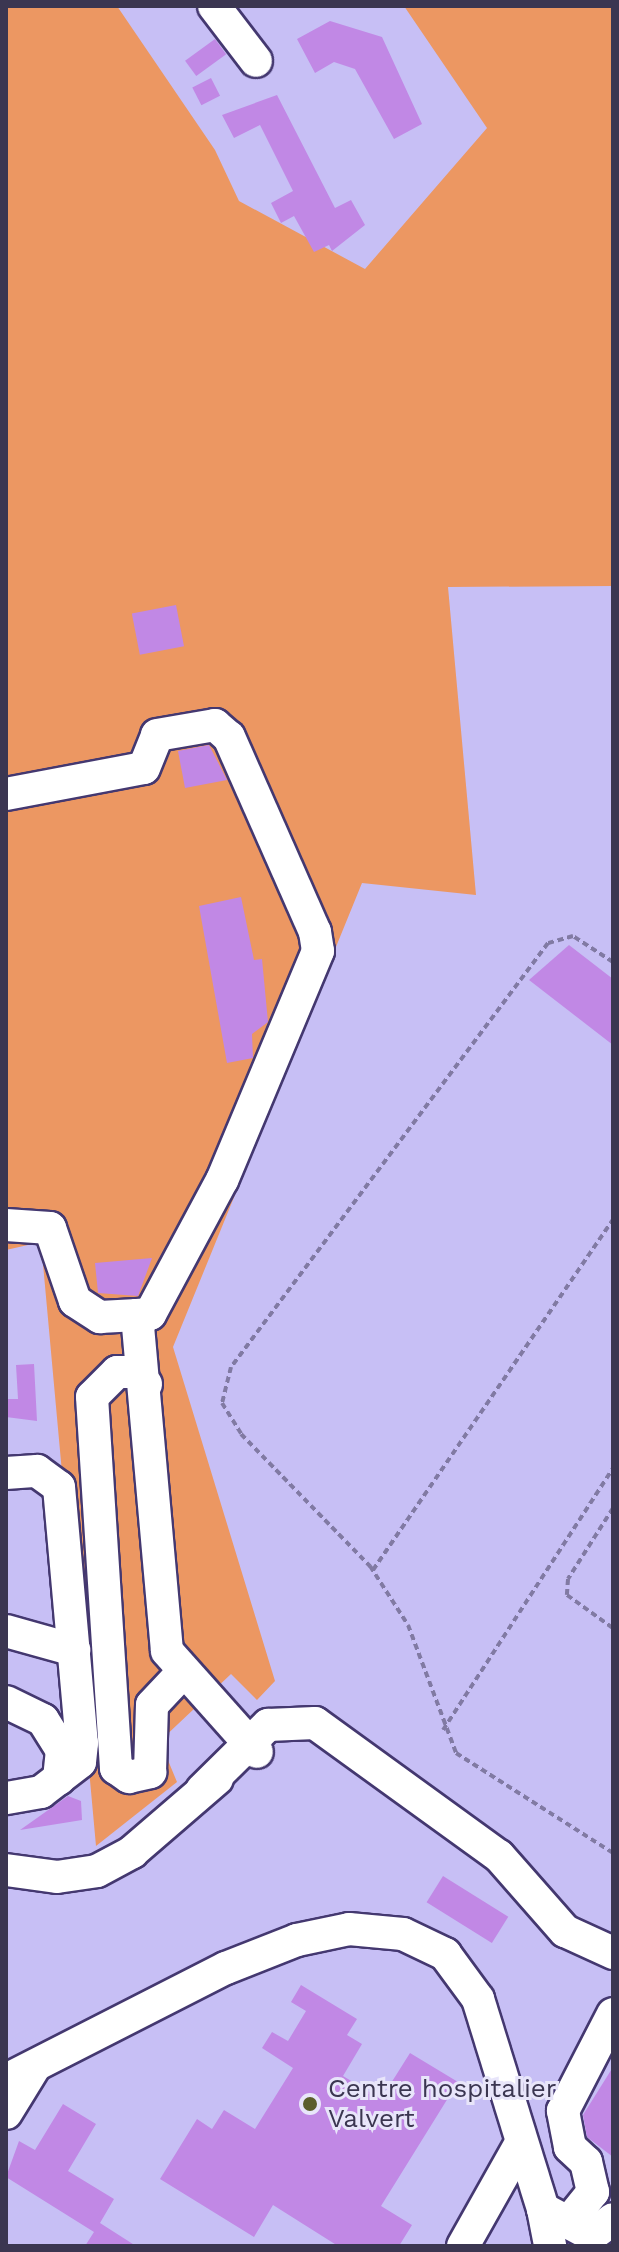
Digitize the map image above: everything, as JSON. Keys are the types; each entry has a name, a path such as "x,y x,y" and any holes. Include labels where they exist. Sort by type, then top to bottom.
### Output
{"street":[{"path":"214,6 256,61"},
{"path":"6,794 144,768 157,735 215,725 229,737 315,932 318,951 222,1180 150,1314 100,1317 75,1301 50,1228 6,1225"},
{"path":"137,1315 146,1384 167,1651 182,1673 252,1746"},
{"path":"146,1384 136,1372 117,1372 92,1397 116,1768 129,1777 150,1772 152,1705 182,1673"},
{"path":"6,1473 37,1471 59,1487 74,1650 80,1762 41,1792 6,1797"},
{"path":"6,1631 74,1650"},
{"path":"6,1702 43,1720 62,1750 59,1779"},
{"path":"6,1870 57,1877 97,1871 132,1852 252,1746 305,1736 339,1741 499,1856 565,1931 613,1953"},
{"path":"6,2080 226,1968 297,1940 349,1929 403,1934 445,1954 478,1999 521,2143 557,2214 592,2235 613,2219"},
{"path":"550,2246 557,2214 593,2192 586,2162 570,2147 563,2111 613,2014"},
{"path":"6,2113 35,2066"},
{"path":"463,2246 521,2143"}],"path":[{"path":"613,962 573,936 548,943 223,1386 222,1403 241,1434 373,1571 408,1625 443,1730 456,1753 613,1853"},
{"path":"373,1571 613,1219"},
{"path":"443,1730 613,1468"},
{"path":"613,1508 568,1579 567,1595 613,1628"}],"shaded area":[{"path":"6,6 117,6 215,150 239,201 365,269 487,128 404,6 613,6 613,586 448,587 476,895 362,883 173,1347 275,1681 257,1700 231,1674 160,1741 177,1782 96,1846 41,1242 6,1250"}],"building":[{"path":"330,21 382,37 422,124 394,139 355,69 334,62 315,73 297,39"},
{"path":"215,39 226,54 196,76 185,61"},
{"path":"211,78 220,96 201,105 192,88"},
{"path":"277,95 335,208 351,200 365,225 332,251 329,245 314,252 294,216 281,223 271,203 293,191 260,125 234,138 222,115"},
{"path":"176,605 184,646 140,655 132,614"},
{"path":"209,745 227,780 185,788 178,751"},
{"path":"241,897 254,960 262,959 268,1022 252,1034 253,1058 227,1063 199,906"},
{"path":"569,945 613,979 613,1045 529,980"},
{"path":"152,1258 138,1296 98,1293 95,1263"},
{"path":"34,1364 37,1421 6,1417 6,1399 18,1399 16,1365"},
{"path":"68,1796 81,1801 82,1820 20,1830"},
{"path":"443,1876 508,1917 492,1943 427,1902"},
{"path":"301,1985 357,2019 347,2035 362,2044 343,2076 381,2099 410,2053 458,2082 381,2206 412,2225 399,2246 338,2246 273,2205 254,2237 160,2179 197,2119 212,2129 224,2110 255,2129 293,2068 262,2048 272,2032 288,2041 306,2011 291,2002"},
{"path":"613,2067 613,2157 587,2137 583,2115"},
{"path":"63,2104 96,2124 68,2171 114,2199 100,2223 136,2246 85,2246 94,2232 6,2177 19,2141 35,2150"}],"place":[{"name":"Centre hospitalier Valvert","path":"310,2104"}]}
